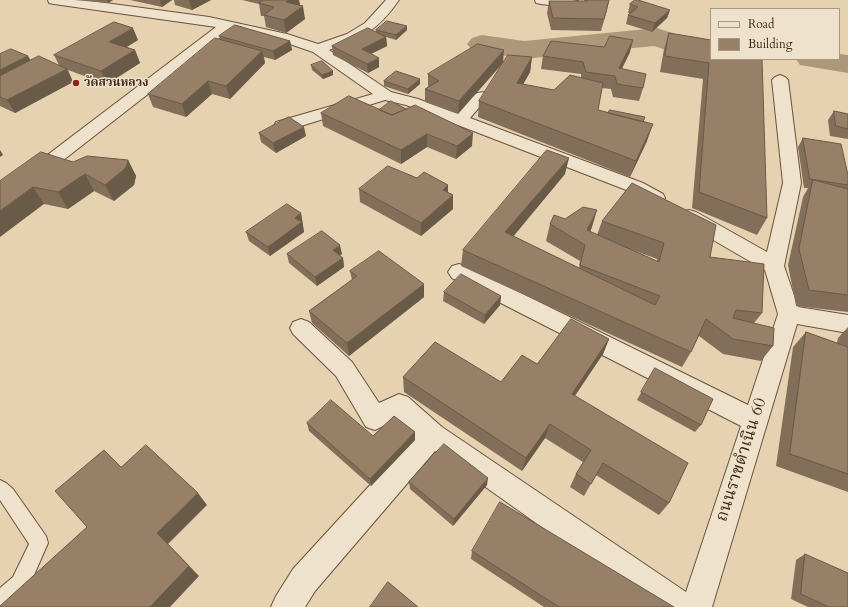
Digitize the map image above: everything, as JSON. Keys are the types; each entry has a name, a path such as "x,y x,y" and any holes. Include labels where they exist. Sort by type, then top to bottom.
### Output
{"street":[{"path":"54,0 227,25 282,37 318,49 385,95 412,102 636,187 774,266"},
{"path":"318,49 352,37 370,26 394,0"},
{"path":"541,0 573,4"},
{"path":"0,200 227,25"},
{"path":"780,80 792,183 774,266 789,314 848,324"},
{"path":"282,126 385,95"},
{"path":"459,120 481,96"},
{"path":"459,272 755,421"},
{"name":"ถนนราขดำเนิน 60","path":"696,607 789,314"},
{"path":"301,328 344,369 375,419 399,405 434,435 681,607"},
{"path":"287,607 304,580 434,435"}],"lane":[{"path":"0,489 7,495 39,543 20,584 0,602"}],"building":[{"path":"264,0 289,0 286,2 303,6 284,20 264,15 274,7 259,3"},
{"path":"609,0 604,19 553,18 549,1"},
{"path":"635,0 670,10 655,23 628,15 638,7 630,4"},
{"path":"387,21 407,26 396,35 376,30"},
{"path":"114,22 133,28 109,42 135,50 101,71 54,55"},
{"path":"235,25 290,41 273,51 219,36"},
{"path":"368,28 386,37 362,49 379,58 367,64 332,46"},
{"path":"669,33 710,40 710,60 762,60 767,218 699,192 709,63 665,56"},
{"path":"610,36 633,40 619,68 646,74 643,88 617,84 615,76 586,72 583,62 543,56 551,41 604,47"},
{"path":"215,38 262,51 226,86 208,81 182,104 148,94"},
{"path":"478,44 504,50 459,101 425,89 439,81 428,74"},
{"path":"11,49 28,56 0,70 0,54"},
{"path":"508,55 532,57 517,83 554,90 570,75 603,83 598,110 653,124 636,161 479,101"},
{"path":"39,56 67,69 7,100 0,97 0,76"},
{"path":"322,61 333,71 322,75 311,65"},
{"path":"396,71 420,79 408,89 384,81"},
{"path":"349,96 392,115 415,105 473,133 457,146 427,134 401,150 321,113"},
{"path":"391,101 406,109 392,115 379,110"},
{"path":"610,110 645,117 643,122 608,113"},
{"path":"834,111 848,114 848,129 836,126"},
{"path":"289,117 304,127 273,143 259,133"},
{"path":"803,138 841,144 848,175 848,185 810,179"},
{"path":"547,150 569,158 505,232 655,305 660,296 580,265 585,245 550,224 554,215 565,219 583,207 597,210 587,230 659,262 664,243 602,221 632,183 716,225 710,257 764,264 762,313 736,310 733,318 774,328 773,346 733,339 706,319 691,352 463,250"},
{"path":"41,152 73,162 87,156 128,160 126,168 105,185 85,174 58,192 33,187 0,211 0,181"},
{"path":"388,166 417,178 424,172 448,185 443,190 453,195 421,223 359,189"},
{"path":"813,180 848,189 848,295 809,290 799,249"},
{"path":"287,204 301,213 295,218 302,222 268,247 246,232"},
{"path":"322,231 340,245 333,250 343,258 315,277 287,254"},
{"path":"379,251 424,284 347,343 309,311 357,276 350,271"},
{"path":"461,274 501,296 485,315 444,292"},
{"path":"571,319 609,339 572,394 688,463 669,503 603,463 591,484 576,474 591,450 550,424 526,458 403,377 435,342 501,382 522,355 537,364"},
{"path":"806,332 848,347 848,474 790,454"},
{"path":"655,368 713,399 701,425 641,392"},
{"path":"331,400 373,436 394,416 415,432 370,479 307,423"},
{"path":"444,444 488,478 454,519 409,482"},
{"path":"146,445 198,493 157,533 189,566 150,607 0,607 87,527 55,491 104,450 121,467"},
{"path":"500,502 674,607 559,607 472,551"},
{"path":"805,554 848,573 848,607 829,607 801,594"},
{"path":"388,582 418,607 370,607"}],"waterway":[{"path":"482,44 524,50 657,37 696,51 710,52"},
{"path":"818,60 848,64"}],"place":[{"name":"วัดสวนหลวง","path":"76,83"}]}
